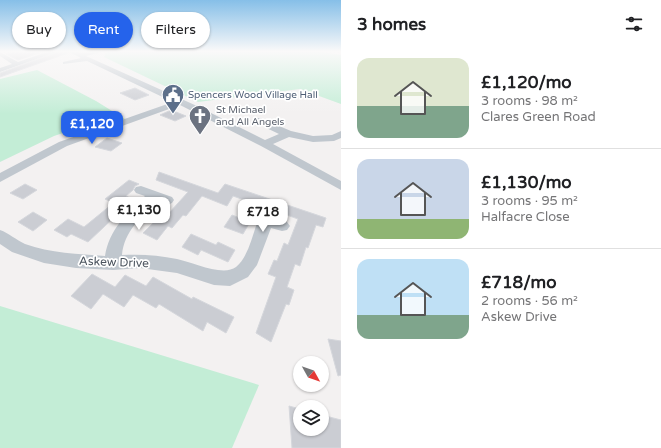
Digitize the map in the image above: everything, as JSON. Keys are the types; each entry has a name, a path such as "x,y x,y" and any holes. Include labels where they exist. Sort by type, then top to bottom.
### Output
{"street":[{"path":"115,72 265,144 341,186"},
{"path":"0,178 63,144 180,102"},
{"path":"258,120 288,134 313,138 334,138 341,134"},
{"path":"272,127 285,121"},
{"path":"265,144 288,134"},
{"path":"113,263 114,245 120,231 154,195"},
{"name":"Askew Drive","path":"0,236 18,248 44,256 76,261 113,263 140,261 177,266 232,282 251,260 260,218 282,226"}],"green space":[{"path":"29,72 41,72 96,101 125,119 93,131 84,126 54,136 0,162 0,79"},
{"path":"135,72 341,72 341,104 300,89 198,102"},
{"path":"0,306 259,385 232,448 0,448"}],"building":[{"path":"3,72 14,72 0,77 0,73"},
{"path":"135,88 149,95 135,100 120,93"},
{"name":"Spencers Wood Village Hall","path":"171,110 186,116 175,121 160,115"},
{"path":"107,138 122,143 111,151 95,147"},
{"path":"159,172 218,193 225,184 326,218 323,227 316,225 308,248 306,247 300,266 295,264 287,287 294,290 289,305 286,304 271,342 256,333 276,277 268,274 274,260 277,261 284,243 288,245 298,219 233,196 227,206 202,196 186,216 183,215 172,228 168,226 157,240 143,233 165,211 169,213 188,192 156,180"},
{"path":"129,180 139,184 135,186 126,196 130,198 121,206 105,199"},
{"path":"25,184 37,190 23,199 10,193"},
{"path":"111,205 122,210 88,242 71,234 67,237 54,230 68,219 84,227"},
{"path":"33,212 47,220 33,231 18,222"},
{"path":"232,215 250,222 243,234 224,227"},
{"path":"191,234 216,245 218,242 235,250 228,262 201,250 198,255 182,247"},
{"path":"92,274 115,287 125,275 146,286 153,277 192,299 193,297 234,317 226,333 207,322 203,331 159,304 156,308 133,295 124,307 103,294 91,309 71,296"},
{"path":"328,339 341,341 341,375 338,376"},
{"path":"289,406 293,407 293,436 329,436 329,417 341,420 341,448 292,448"}],"place":[{"name":"Spencers Wood Village Hall","path":"173,114"},
{"name":"St Michael and All Angels","path":"200,136"}]}
